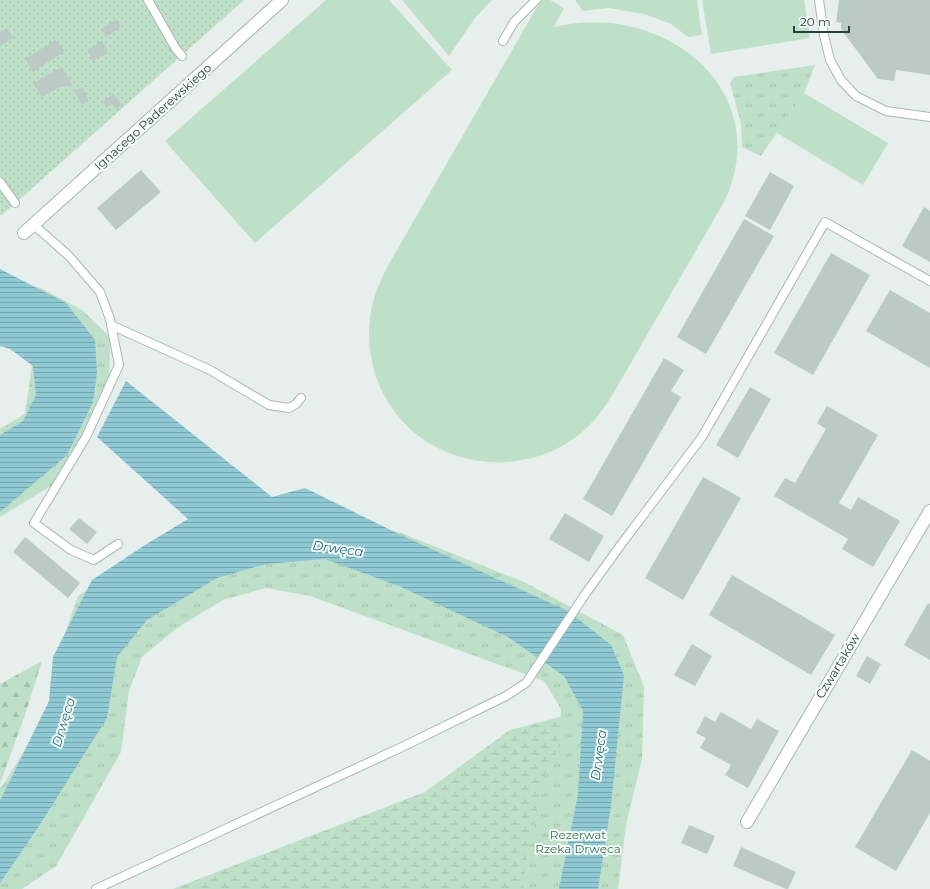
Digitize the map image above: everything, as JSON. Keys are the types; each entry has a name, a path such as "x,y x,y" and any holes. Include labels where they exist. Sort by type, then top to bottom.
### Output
{"street":[{"name":"Ignacego Paderewskiego","path":"24,233 282,0"},
{"name":"Czwartaków","path":"747,822 930,511"}],"lane":[{"path":"148,0 176,49 182,56"},
{"path":"503,41 514,22 536,0"},
{"path":"819,0 824,35 830,60 841,80 856,96 886,111 930,117"},
{"path":"0,182 15,203"},
{"path":"96,889 402,747 506,696 526,683 586,593 702,437 825,222 930,282"},
{"path":"34,225 69,256 100,292 110,319 119,365 86,437 34,523 71,550 94,560 118,544"},
{"path":"111,325 210,370 269,405 289,408 296,404 301,398"}],"green space":[{"path":"0,0 244,0 2,215 0,215"},
{"path":"326,0 389,0 452,70 255,243 165,141"},
{"path":"402,0 492,0 475,18 449,56"},
{"path":"541,0 550,0 564,8 554,27 595,22 635,27 671,42 700,63 723,91 735,124 736,162 724,202 601,412 578,436 564,445 538,456 512,462 486,462 460,457 436,447 414,432 395,413 381,389 372,363 369,336 370,318 380,282 390,262"},
{"path":"575,0 697,0 702,35 688,37 671,24 644,14 609,8 583,11"},
{"path":"702,0 804,0 810,38 711,54"},
{"path":"815,65 804,93 761,156 742,147 741,123 730,83 734,77"},
{"path":"804,93 888,143 863,185 777,133"},
{"path":"0,279 41,288 82,310 107,334 110,341 109,387 94,432 64,478 0,517 0,429 25,414 32,365 13,346"},
{"name":"Rezerwat Rzeka Drwęca","path":"299,510 401,533 524,582 623,635 644,687 642,759 626,825 618,889 523,889 525,867 544,778 558,749 561,709 544,681 310,596 266,588 223,600 177,628 142,657 129,691 121,752 56,866 22,889 0,889 0,787 3,785 53,704 61,645 78,596 175,527"},
{"path":"42,661 26,712 0,784 0,684"},
{"path":"583,711 559,889 173,889 425,792 510,730"}],"water":[{"path":"0,269 66,303 95,340 97,373 93,402 67,455 0,512 0,435 23,421 36,395 33,366 10,349 0,346"},
{"name":"Drwęca","path":"126,381 272,497 305,488 405,537 568,611 611,645 624,675 611,806 598,889 559,889 578,794 583,711 564,676 508,637 401,587 325,559 266,564 217,578 147,620 117,657 107,718 39,826 0,883 0,801 49,701 53,657 92,580 188,519 97,437"}],"building":[{"path":"839,0 930,0 930,75 896,70 894,81 878,79 841,29 841,23 836,22"},
{"path":"116,19 121,27 106,37 101,29"},
{"path":"7,28 13,38 0,46 0,32"},
{"path":"55,40 65,51 33,72 25,59"},
{"path":"102,41 108,53 93,61 87,50"},
{"path":"62,67 73,86 62,86 42,97 33,83"},
{"path":"82,87 89,101 82,105 74,91"},
{"path":"113,94 122,104 117,109 112,104 106,108 103,101"},
{"path":"141,170 161,192 116,230 97,208"},
{"path":"770,172 794,186 770,230 745,216"},
{"path":"924,207 930,211 930,262 902,246"},
{"path":"744,219 774,236 706,354 677,337"},
{"path":"831,253 870,275 813,375 774,353"},
{"path":"890,290 930,313 930,368 866,331"},
{"path":"664,358 684,370 671,391 681,397 612,516 583,499"},
{"path":"750,387 771,399 738,458 716,445"},
{"path":"827,406 878,435 839,503 851,510 858,497 900,521 873,567 842,549 848,539 774,496 785,478 795,483 826,429 817,423"},
{"path":"703,477 741,498 683,600 645,578"},
{"path":"565,513 604,536 589,562 549,539"},
{"path":"79,518 97,532 87,544 69,529"},
{"path":"25,537 80,583 68,598 13,552"},
{"path":"732,575 835,635 811,675 709,615"},
{"path":"928,603 930,604 930,660 904,645"},
{"path":"692,644 712,656 695,686 674,675"},
{"path":"867,656 881,664 870,684 856,676"},
{"path":"721,712 751,729 757,719 779,731 748,788 725,775 731,765 700,748 706,738 696,733 705,716 715,722"},
{"path":"912,750 930,761 930,813 896,871 855,847"},
{"path":"689,825 715,836 707,854 681,843"},
{"path":"741,847 796,872 788,889 733,866"}]}
